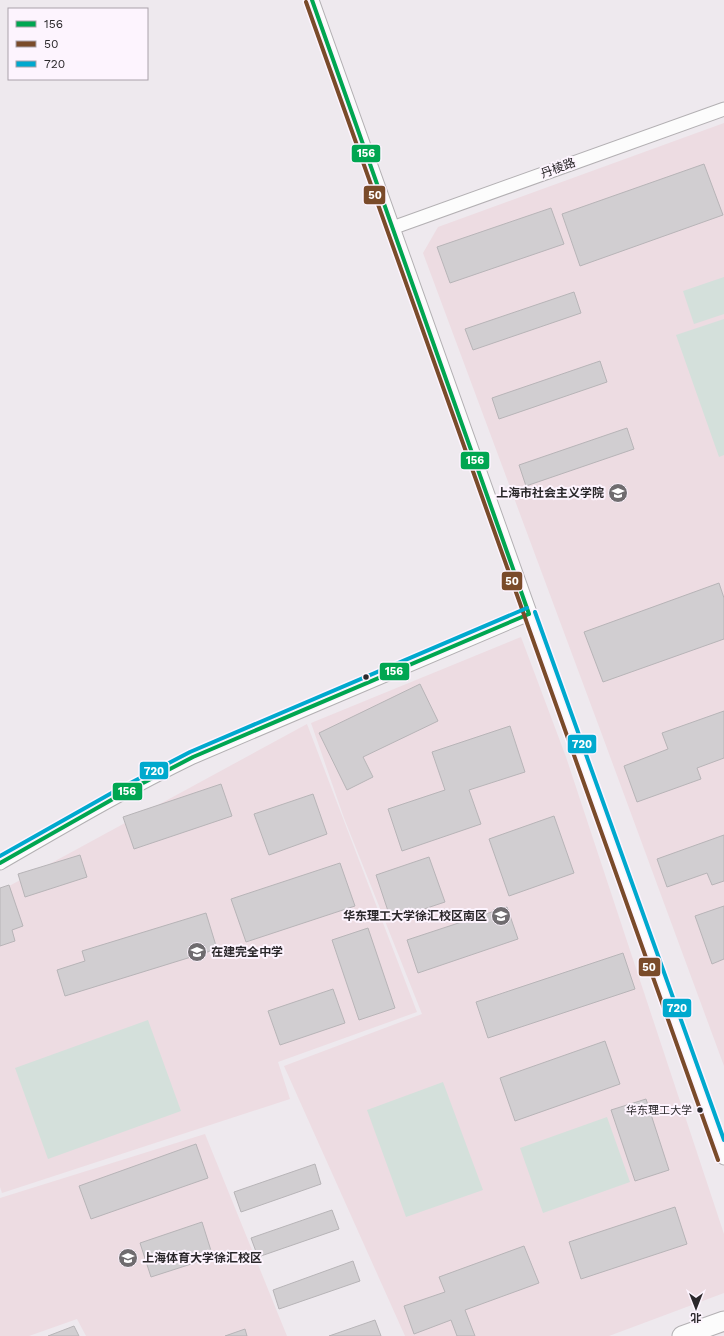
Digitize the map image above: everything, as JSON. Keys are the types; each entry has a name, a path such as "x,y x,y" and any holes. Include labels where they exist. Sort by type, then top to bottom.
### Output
{"street":[{"path":"312,0 529,614 724,1158"},
{"name":"丹棱路","path":"392,228 724,109"},
{"path":"0,863 107,801 193,757 529,614"},
{"path":"682,1336 724,1321"}],"shaded area":[{"name":"上海市社会主义学院","path":"724,123 724,1066 423,253 438,227"},
{"path":"724,277 724,314 694,324 683,291"},
{"path":"724,319 724,455 719,457 676,335"},
{"name":"华东理工大学徐汇校区南区","path":"521,637 566,757 724,1234 724,1293 609,1336 405,1336 284,1066 422,1014 344,818 311,723"},
{"name":"在建完全中学","path":"307,724 417,1012 278,1062 290,1099 2,1193 0,1187 0,891"},
{"path":"148,1020 181,1111 48,1159 15,1068"},
{"path":"443,1082 483,1190 406,1217 367,1110"},
{"path":"607,1117 630,1182 543,1213 520,1148"},
{"name":"上海体育大学徐汇校区","path":"205,1134 287,1336 86,1336 77,1319 29,1336 0,1336 0,1198"}],"building":[{"path":"704,164 723,215 580,266 562,214"},
{"path":"551,208 564,244 450,283 437,247"},
{"path":"574,292 581,313 473,350 465,329"},
{"path":"600,361 607,382 499,419 492,398"},
{"path":"627,428 634,449 526,486 519,465"},
{"path":"719,583 724,598 724,639 603,682 584,632"},
{"path":"420,684 438,721 363,757 373,777 347,790 319,733"},
{"path":"724,711 724,758 697,768 701,779 637,802 624,766 668,749 662,733"},
{"path":"510,726 525,772 469,790 481,824 402,851 388,809 445,790 432,752"},
{"path":"221,784 232,816 134,849 123,817"},
{"path":"313,794 327,834 269,855 254,814"},
{"path":"554,816 574,873 509,896 489,839"},
{"path":"724,835 724,881 712,885 707,873 667,887 657,859"},
{"path":"80,855 87,877 25,897 18,874"},
{"path":"429,857 445,902 391,920 376,875"},
{"path":"340,863 355,906 246,942 231,899"},
{"path":"9,885 23,926 12,930 15,941 0,946 0,888"},
{"path":"724,906 724,959 712,964 695,916"},
{"path":"507,907 518,939 418,973 407,940"},
{"path":"206,913 217,949 65,996 57,970 85,961 82,951"},
{"path":"368,928 395,1008 359,1020 332,940"},
{"path":"623,953 635,989 488,1038 476,1002"},
{"path":"333,989 345,1023 280,1045 268,1011"},
{"path":"605,1041 620,1084 515,1121 500,1078"},
{"path":"646,1099 669,1170 635,1181 611,1110"},
{"path":"196,1144 208,1178 91,1219 79,1186"},
{"path":"315,1164 321,1184 241,1212 234,1192"},
{"path":"675,1207 687,1244 581,1279 569,1242"},
{"path":"332,1210 339,1229 258,1257 251,1238"},
{"path":"202,1222 213,1257 151,1277 140,1243"},
{"path":"524,1246 539,1283 465,1310 475,1336 457,1336 451,1320 414,1334 404,1306 445,1292 439,1277"},
{"path":"353,1261 360,1281 279,1309 273,1290"},
{"path":"375,1320 381,1336 329,1336"},
{"path":"74,1326 79,1336 48,1336"},
{"path":"245,1329 247,1336 225,1336"}],"transit line":[{"name":"156","path":"312,0 529,614"},
{"name":"50","path":"306,2 718,1160"},
{"name":"720","path":"0,856 117,790 190,752 527,608"},
{"name":"720","path":"535,612 724,1140"},
{"name":"156","path":"0,863 120,795 193,757 529,614"}],"place":[{"name":"上海市社会主义学院","path":"618,493"},
{"name":"华东理工大学徐汇校区南区","path":"501,916"},
{"name":"在建完全中学","path":"197,952"},
{"name":"华东理工大学","path":"700,1110"},
{"name":"上海体育大学徐汇校区","path":"128,1258"}]}
